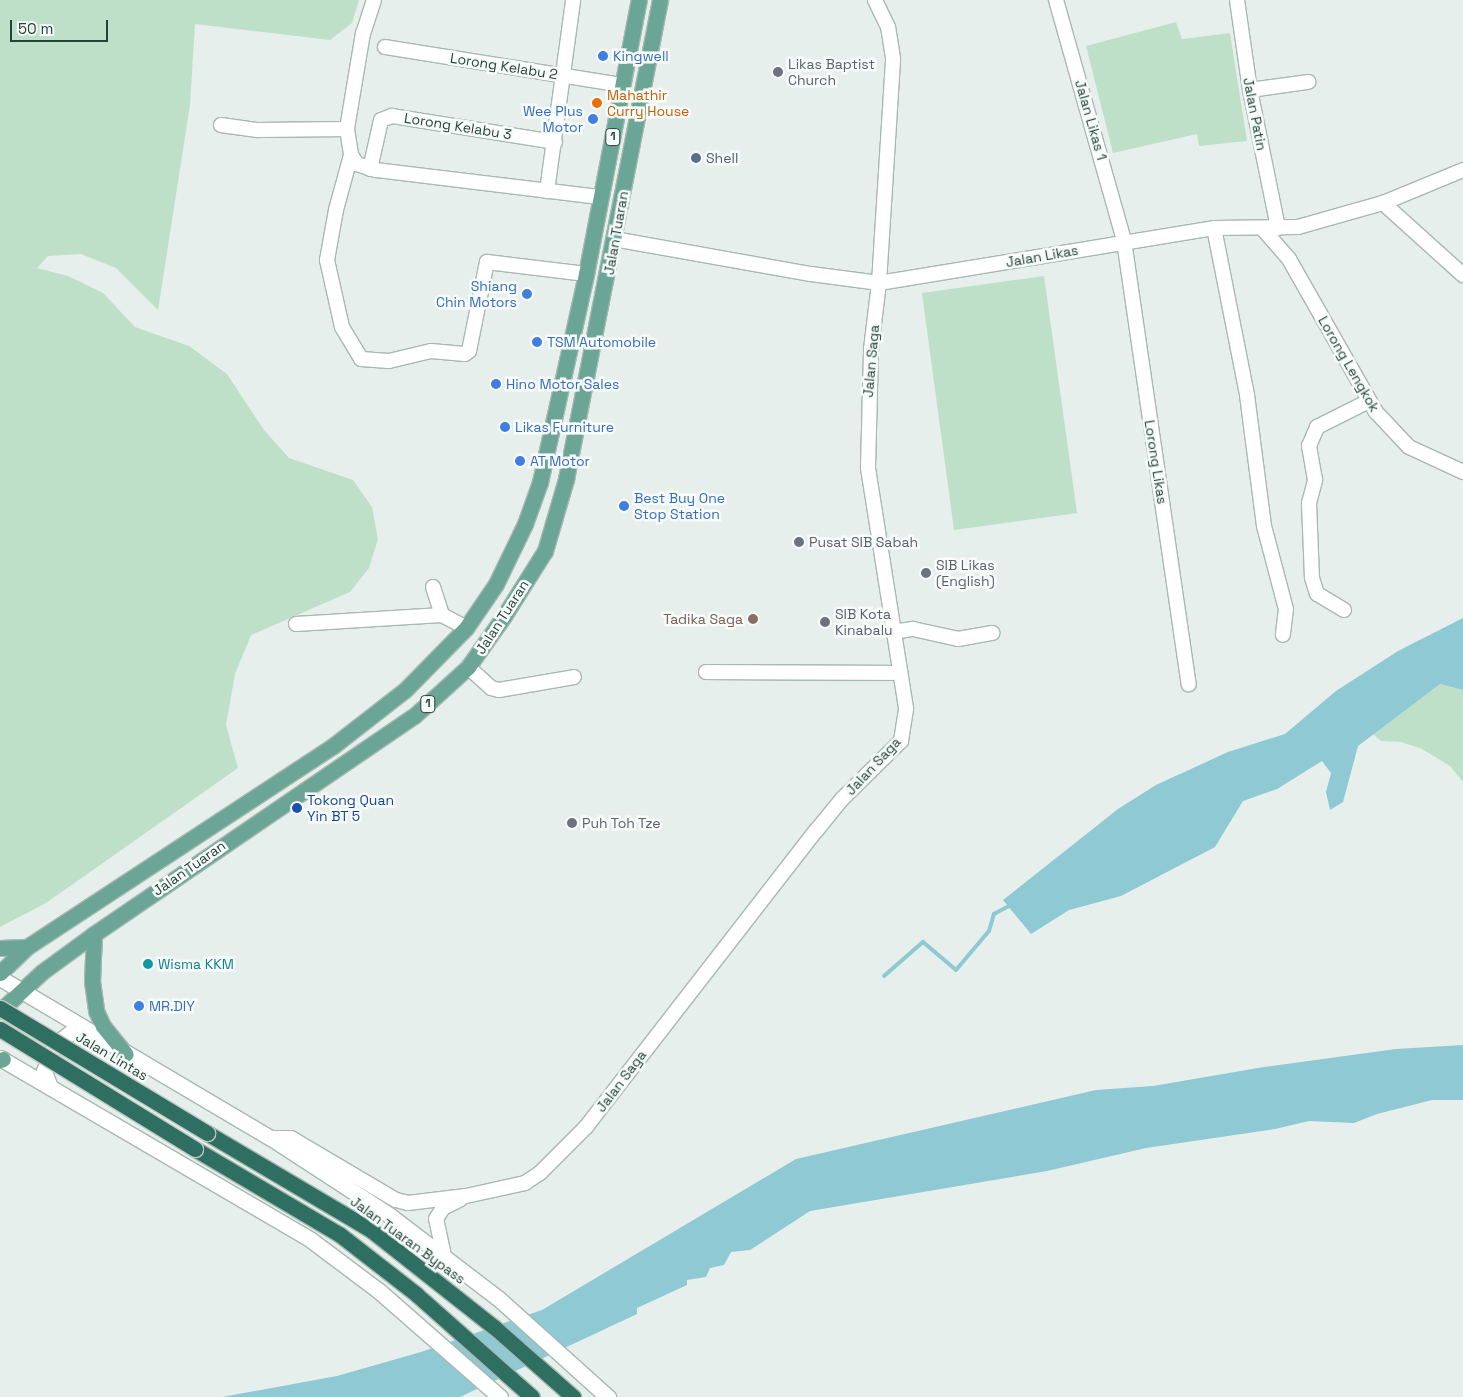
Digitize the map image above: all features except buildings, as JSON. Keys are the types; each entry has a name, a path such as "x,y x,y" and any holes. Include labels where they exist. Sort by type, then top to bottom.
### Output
{"highway":[{"name":"Jalan Lintas","path":"0,1009 207,1133"},
{"path":"0,1030 339,1234 416,1294 532,1397"},
{"name":"Jalan Tuaran Bypass","path":"207,1133 371,1230 494,1327 573,1397"}],"main road":[{"name":"Jalan Tuaran","path":"0,973 26,947 260,792 333,746 405,690 466,628 496,584 519,540 540,482 586,274 639,0"},
{"name":"Jalan Tuaran","path":"0,1009 94,934 414,716 468,667 545,550 566,479 660,0"},
{"path":"547,452 561,430 600,247 614,239"},
{"path":"260,792 274,810"},
{"path":"94,934 92,981 96,1011 103,1026 126,1054"},
{"path":"0,948 26,947"}],"street":[{"path":"374,0 363,33 347,129 351,155 336,210 327,260 342,328 361,359 389,361 431,351 465,354 469,351 487,262 586,274"},
{"path":"547,191 573,0"},
{"name":"Jalan Saga","path":"271,1138 291,1138 396,1200 408,1203 466,1196 525,1183 540,1173 586,1128 816,831 842,799 901,740 906,717 868,467 870,349 879,282 893,58 888,27 875,0"},
{"name":"Jalan Likas 1","path":"1056,0 1124,241"},
{"name":"Jalan Patin","path":"1237,0 1250,90 1278,228"},
{"name":"Lorong Kelabu 2","path":"385,47 622,86"},
{"path":"1250,90 1308,82"},
{"name":"Lorong Kelabu 3","path":"370,169 381,120 392,116 554,142"},
{"path":"221,125 258,130 347,129"},
{"path":"351,155 358,164 370,169 600,197"},
{"name":"Jalan Likas","path":"614,239 811,274 879,282 1214,228 1298,227 1383,203 1463,170"},
{"path":"1383,203 1463,276"},
{"path":"1214,228 1247,395 1264,526 1286,609 1283,635"},
{"name":"Lorong Lengkok","path":"1262,228 1289,259 1376,412 1409,447 1463,472"},
{"name":"Lorong Likas","path":"1124,241 1189,684"},
{"path":"1344,610 1316,594 1312,578 1309,503 1315,480 1309,446 1318,427 1370,401"},
{"path":"432,587 442,615"},
{"path":"296,624 442,615 466,628"},
{"path":"893,632 913,629 958,639 992,633"},
{"path":"468,667 491,688 499,690 574,677"},
{"path":"706,672 900,673"},
{"path":"0,978 326,1172 444,1256 518,1316 608,1397"},
{"path":"50,1087 44,1071 54,1045 70,1033 86,1030"},
{"path":"1,1059 311,1240 429,1333 495,1393"},
{"name":"Jalan Saga","path":"444,1256 436,1219 443,1208 466,1196"}],"green space":[{"path":"0,0 359,0 352,23 330,40 195,24 190,105 158,310 116,268 81,254 48,256 37,268 68,276 103,293 135,327 189,346 227,374 264,430 289,458 353,480 372,507 378,539 369,568 350,592 251,635 235,674 226,725 238,768 46,903 0,927"},
{"path":"1176,22 1182,39 1230,33 1247,141 1199,146 1197,134 1113,153 1086,46"},
{"path":"1044,276 1077,513 954,530 922,293"},
{"path":"1440,684 1463,690 1463,782 1450,766 1422,749 1401,742 1381,741 1373,734"}],"water":[{"path":"1463,618 1463,690 1440,684 1358,746 1343,802 1330,810 1326,792 1331,773 1322,761 1277,789 1243,801 1215,847 1121,896 1069,910 1031,934 1003,900 1118,809 1156,785 1228,752 1285,734 1336,691 1398,651"},
{"path":"1463,1045 1463,1100 1432,1100 1377,1114 1354,1123 1309,1121 1275,1129 1146,1148 1047,1171 810,1211 750,1250 731,1252 724,1265 710,1268 706,1277 687,1280 687,1285 637,1308 637,1314 460,1397 222,1397 337,1376 421,1352 542,1310 796,1159 1096,1090 1153,1086 1264,1067 1396,1049"}],"waterway":[{"path":"884,976 923,942 956,970 989,931 994,914 1011,905"}],"place":[{"name":"Kingwell","path":"603,56"},
{"name":"Likas Baptist Church","path":"778,72"},
{"name":"Mahathir Curry House","path":"597,103"},
{"name":"Wee Plus Motor","path":"593,119"},
{"name":"Shell","path":"696,158"},
{"name":"Shiang Chin Motors","path":"527,294"},
{"name":"TSM Automobile","path":"537,342"},
{"name":"Hino Motor Sales","path":"496,384"},
{"name":"Likas Furniture","path":"505,427"},
{"name":"AT Motor","path":"520,461"},
{"name":"Best Buy One Stop Station","path":"624,506"},
{"name":"Pusat SIB Sabah","path":"799,542"},
{"name":"SIB Likas (English)","path":"926,573"},
{"name":"Tadika Saga","path":"753,619"},
{"name":"SIB Kota Kinabalu","path":"825,622"},
{"name":"Tokong Quan Yin BT 5","path":"297,808"},
{"name":"Puh Toh Tze","path":"572,823"},
{"name":"Wisma KKM","path":"148,964"},
{"name":"MR.DIY","path":"139,1006"}]}
